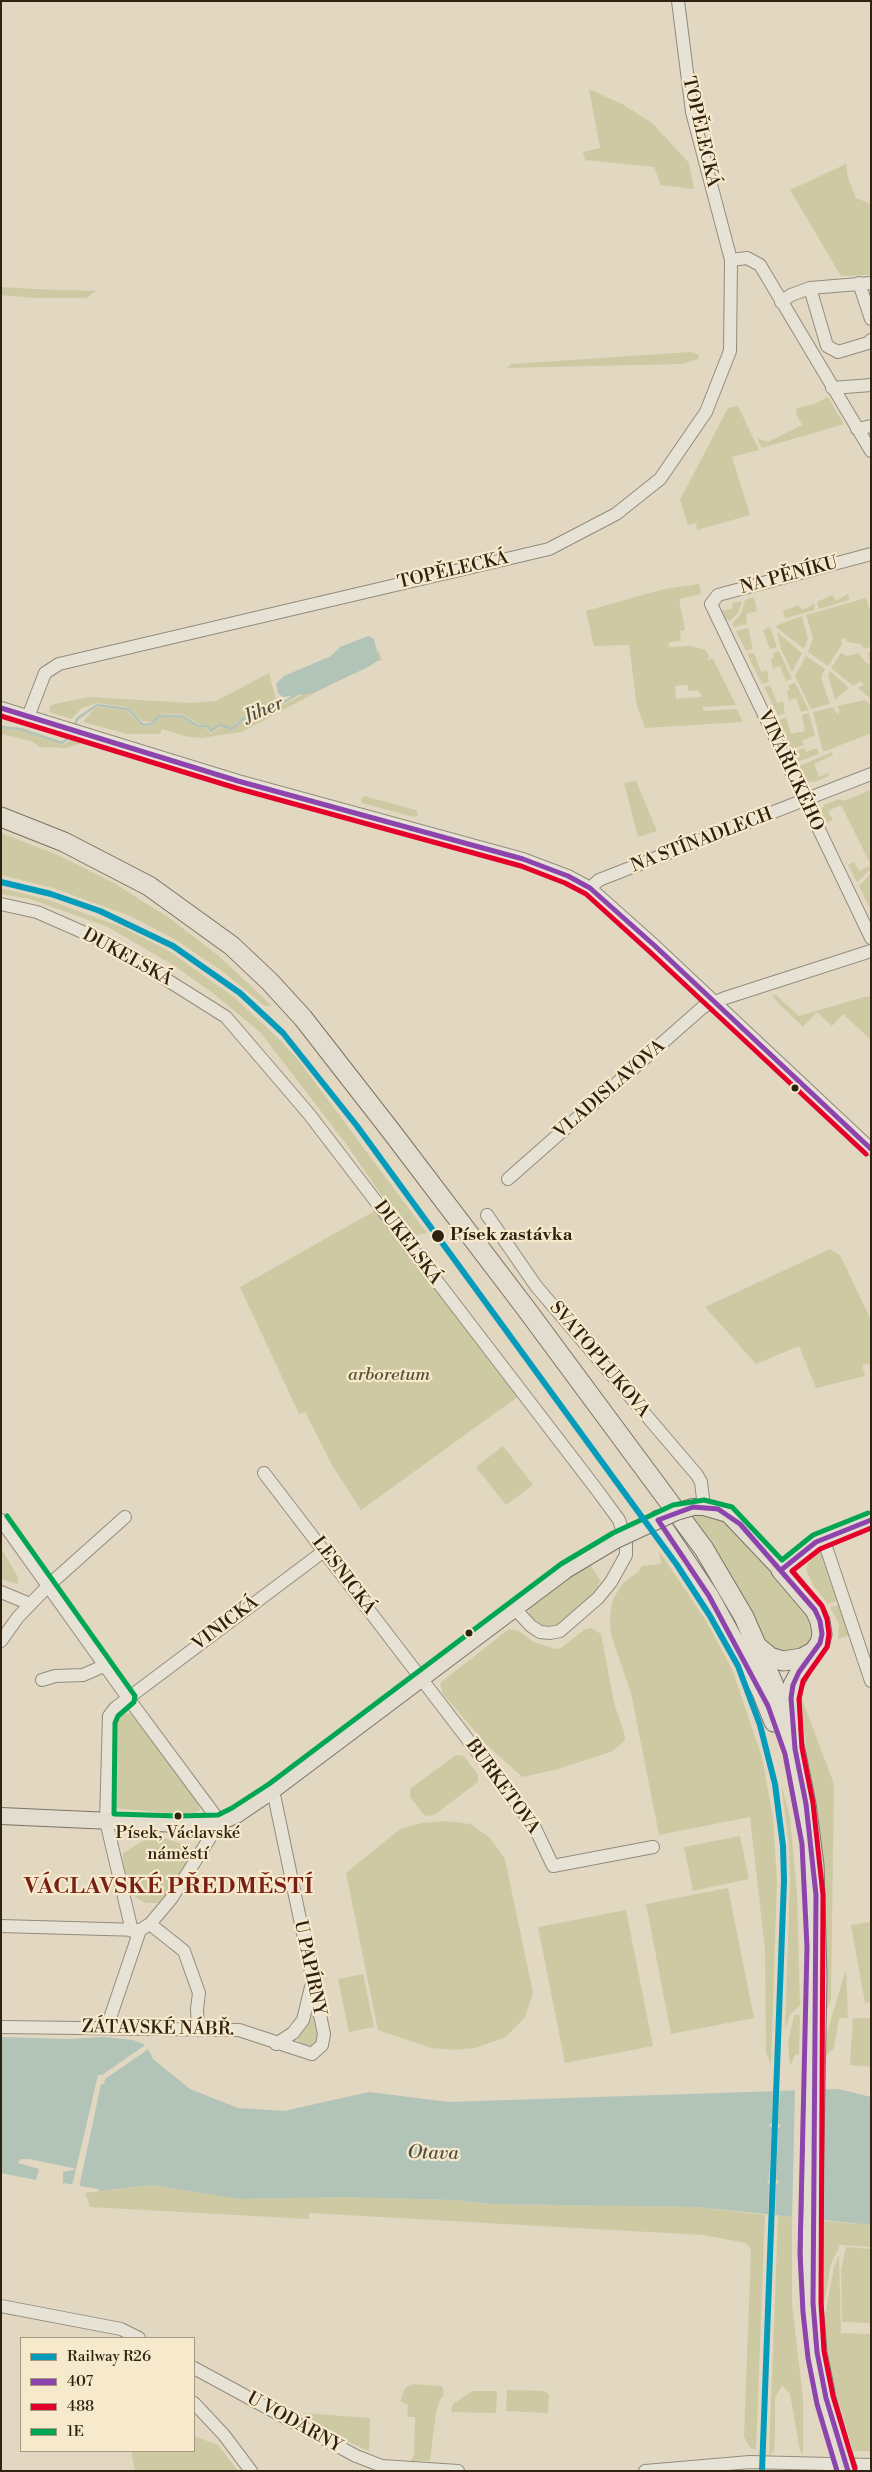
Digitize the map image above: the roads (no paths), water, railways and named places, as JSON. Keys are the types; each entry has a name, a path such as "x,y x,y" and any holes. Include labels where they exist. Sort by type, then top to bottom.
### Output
{"highway":[{"path":"1,817 64,842 149,886 232,946 270,982 303,1018 397,1138 704,1549 725,1583 758,1647 783,1710 805,1876 810,2056 806,2253 808,2358 817,2404 835,2448 848,2471"},
{"path":"1,828 64,852 141,892 189,925 245,970 300,1028 697,1553 719,1588 751,1649 790,1752"},
{"path":"658,1520 709,1596 761,1690 790,1752"},
{"path":"781,1570 815,1610 820,1621 822,1634 814,1652 793,1685 790,1752"},
{"path":"758,1647 770,1657 783,1661 802,1658 814,1652"},
{"path":"835,2448 837,2471"}],"main road":[{"path":"1,1816 178,1824 220,1822 236,1815 273,1790 422,1680 566,1570 616,1540 658,1520 698,1507 728,1514 781,1570 804,1550 823,1538 871,1520"}],"street":[{"name":"TOPĚLECKÁ","path":"28,716 45,673 59,664 549,548 616,514 660,480 706,412 730,351 731,260 692,112 678,1"},
{"path":"731,260 747,258 760,265 832,388 871,450"},
{"path":"781,302 791,295 810,288 865,283 871,319"},
{"path":"810,288 827,346 838,352 868,343 871,340"},
{"path":"832,388 871,385"},
{"path":"857,429 871,426"},
{"name":"NA PĚNÍKU","path":"711,604 718,596 871,554"},
{"name":"VINAŘICKÉHO","path":"711,604 806,800 808,811 871,938"},
{"path":"1,708 238,781 522,859 568,876 590,888 871,1149"},
{"name":"NA STÍNADLECH","path":"590,888 599,880 871,774"},
{"name":"DUKELSKÁ","path":"1,904 37,912 110,944 226,1017 309,1114 619,1520 626,1541 626,1555 612,1582 598,1598 566,1625 560,1630 550,1633 540,1632 531,1626 514,1608"},
{"name":"VLADISLAVOVA","path":"508,1179 703,1007 713,1002 871,951"},
{"name":"SVATOPLUKOVA","path":"487,1215 536,1286 697,1475 701,1482 698,1507"},
{"name":"LESNICKÁ","path":"264,1473 422,1680"},
{"path":"1,1641 18,1617 49,1585 125,1517"},
{"path":"1,1520 128,1698 220,1822 170,1899 141,1928 107,2027"},
{"path":"823,1538 871,1681"},
{"name":"VINICKÁ","path":"141,1928 106,1821 108,1722 111,1712 324,1551"},
{"path":"1,1592 30,1604"},
{"path":"42,1680 55,1676 83,1675 106,1665"},
{"name":"BURKETOVA","path":"422,1680 534,1826 553,1866 652,1847"},
{"name":"U PAPÍRNY","path":"273,1790 324,2034 322,2045 312,2054"},
{"path":"1,1926 141,1928 184,1951 198,1993 198,2028"},
{"path":"276,2044 293,2033 303,2020 312,1981"},
{"name":"ZÁTAVSKÉ NÁBŘ.","path":"1,2027 239,2030 276,2044 312,2054"},
{"path":"1,2306 121,2329 137,2337"},
{"name":"U VODÁRNY","path":"195,2369 356,2456 382,2466 458,2471"},
{"path":"195,2404 224,2435 251,2471"},
{"path":"645,2471 695,2469 758,2462 871,2465"}],"water":[{"path":"368,636 374,639 379,660 368,667 313,693 283,697 278,693 276,684 284,676 331,656 340,647"},
{"name":"Otava","path":"1,2037 70,2039 103,2037 133,2040 146,2045 153,2059 190,2089 238,2108 284,2111 369,2092 449,2102 838,2089 871,2097 871,2225 697,2207 491,2204 453,2200 346,2197 239,2199 152,2185 99,2191 98,2189 63,2183 63,2172 77,2169 29,2159 21,2159 18,2163 39,2169 36,2180 1,2173"}],"waterway":[{"name":"Jiher","path":"74,728 77,719 97,705 128,709 143,725 151,724 159,716 182,716 198,726 208,726 211,731 220,725 232,729 247,715 252,714 254,719 296,695"},
{"name":"Jiher","path":"1,727 20,729 62,743 72,735"}],"rail line":[{"name":"R26","path":"1,882 51,894 100,911 173,946 240,993 283,1033 357,1126 677,1565 710,1616 738,1666 760,1725 775,1784 783,1846 784,1880 762,2471"}],"place":[{"name":"Písek zastávka","path":"438,1236"},
{"name":"Písek, Václavské náměstí","path":"178,1816"}],"district":[{"name":"VÁCLAVSKÉ PŘEDMĚSTÍ","path":"169,1888"}],"park label":[{"name":"arboretum","path":"389,1376"}]}
